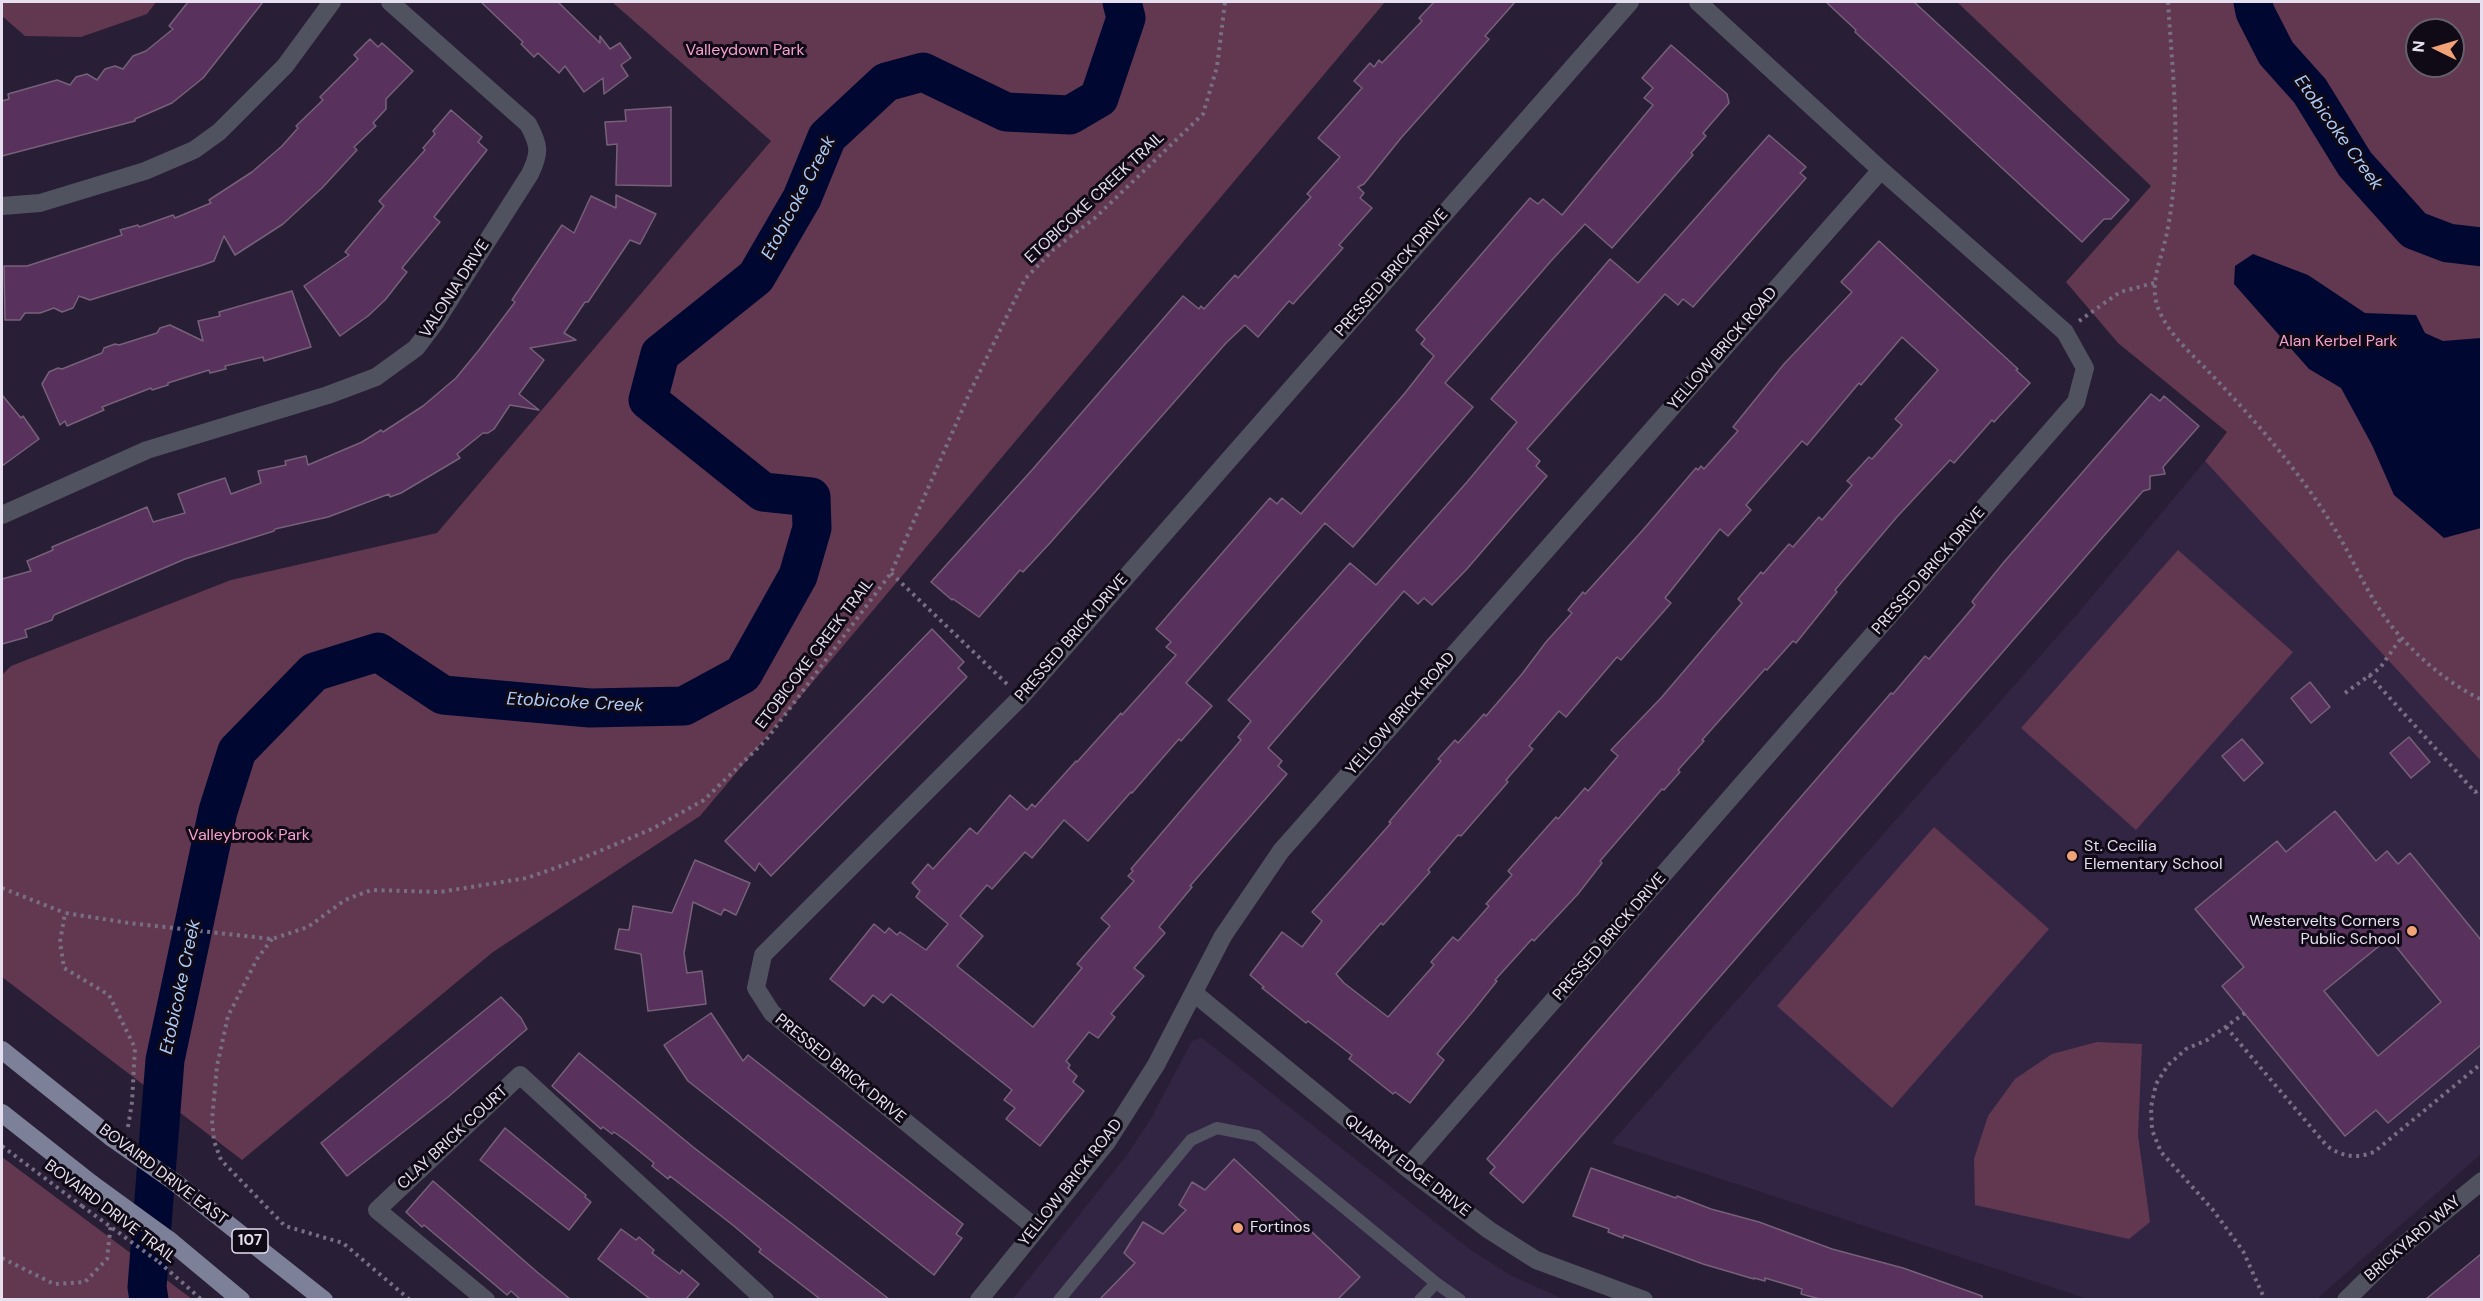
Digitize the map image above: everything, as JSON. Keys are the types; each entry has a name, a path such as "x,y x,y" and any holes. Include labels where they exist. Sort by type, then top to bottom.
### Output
{"main road":[{"name":"BOVAIRD DRIVE EAST","path":"2,1050 112,1138 176,1183 324,1299"},
{"path":"2,1113 92,1184 169,1240 241,1299"}],"street":[{"path":"2,207 40,203 145,171 194,150 219,132 285,66 332,2"},
{"name":"VALONIA DRIVE","path":"2,515 147,450 328,395 376,377 416,348 435,323 530,174 538,155 534,135 528,124 390,2"},
{"name":"PRESSED BRICK DRIVE","path":"1036,1229 772,1013 756,988 763,955 1021,697 1630,2"},
{"name":"PRESSED BRICK DRIVE","path":"1407,1168 2076,402 2085,368 2065,332 1881,170 1698,2"},
{"name":"YELLOW BRICK ROAD","path":"979,1299 1107,1142 1156,1065 1223,936 1281,851 1881,170"},
{"name":"QUARRY EDGE DRIVE","path":"1194,993 1407,1168 1489,1230 1536,1260 1644,1299"},
{"name":"CLAY BRICK COURT","path":"486,1299 377,1210 520,1075 765,1299"},
{"name":"BRICKYARD WAY","path":"2346,1299 2394,1253 2481,1181"}],"lane":[{"path":"1059,1299 1191,1140 1217,1128 1257,1136 1436,1283 1460,1299"},
{"path":"1420,1299 1436,1283"}],"path":[{"name":"ETOBICOKE CREEK TRAIL","path":"129,923 272,939 308,927 345,900 371,890 441,892 527,878 583,858 652,829 704,800 766,740 891,573 970,392 1025,279 1054,249 1096,217 1203,114 1217,68 1225,2"},
{"path":"2168,2 2177,132 2174,187 2167,236 2154,283 2158,307 2172,333 2225,389 2297,472 2336,531 2375,603 2401,638 2425,663 2461,690 2481,700"},
{"path":"2065,332 2092,310 2120,292 2154,283"},
{"path":"891,573 1021,697"},
{"path":"2345,693 2380,668 2401,638"},
{"path":"2369,675 2475,792 2481,789"},
{"path":"2,888 65,913"},
{"path":"272,939 257,959 228,1016 218,1066 212,1120 214,1141 221,1160 285,1226 343,1243 410,1299"},
{"path":"2245,1013 2207,1040 2186,1049 2168,1065 2156,1084 2151,1107 2152,1130 2161,1152 2213,1210 2243,1251 2265,1299"},
{"path":"2226,1028 2327,1146 2349,1157 2374,1152 2481,1063"},
{"name":"BOVAIRD DRIVE TRAIL","path":"2,1146 159,1262 202,1299"}],"shaded area":[{"name":"St. Cecilia Elementary School","path":"2205,461 2481,761 2481,1154 2317,1299 2088,1299 1611,1143 2079,612"},
{"path":"1202,1038 1468,1248 1510,1275 1563,1299 1012,1300 1129,1152 1149,1122 1192,1041"}],"green space":[{"path":"2,2 156,2 147,14 81,37 25,36 2,16"},
{"name":"Valleybrook Park","path":"612,2 1385,2 700,816 493,952 242,1160 2,977 2,675 11,666 231,580 437,533 771,141"},
{"name":"Alan Kerbel Park","path":"1957,2 2481,2 2481,761 2205,461 2227,432 2118,343 2066,282 2151,186"},
{"path":"2178,550 2293,652 2136,830 2021,728"},
{"path":"1934,827 2049,929 1892,1108 1777,1006"},
{"path":"2097,1042 2142,1044 2138,1136 2150,1222 2129,1239 1975,1205 1974,1159 1988,1116 2015,1079 2052,1054"},
{"path":"2,1157 192,1299 2,1299"}],"water":[{"path":"2253,254 2308,275 2365,313 2416,315 2425,333 2443,341 2481,338 2481,528 2444,538 2394,495 2372,445 2341,388 2309,369 2234,284 2235,266"}],"building":[{"path":"188,2 263,2 203,78 172,103 135,121 2,156 2,101 9,99 8,94 57,80 70,85 76,77 87,74 97,80 105,69 115,66 123,69 133,56 146,51 173,29 169,26"},
{"path":"481,2 558,2 600,43 600,36 610,49 620,43 631,58 621,65 628,76 604,94 603,78 584,92 565,66 559,73 538,53 534,57 521,44 523,42"},
{"path":"1434,2 1515,2 1485,36 1489,39 1401,138 1364,184 1358,187 1364,193 1360,198 1372,208 1339,245 1343,248 1293,304 1289,301 1258,337 1245,325 1226,343 1050,543 1023,572 1020,570 979,617 952,600 931,582 1183,296 1199,309 1201,306 1204,309 1235,275 1238,278 1311,197 1307,194 1340,157 1318,138 1362,88 1354,81 1370,63 1374,67 1379,60 1382,63 1422,21 1419,18"},
{"path":"1826,2 1914,2 2129,200 2111,219 2104,219 2082,242 1855,32 1856,30"},
{"path":"370,39 378,47 382,43 413,71 386,99 386,109 373,123 376,126 354,147 357,150 322,188 283,224 235,255 224,236 214,261 90,300 79,296 73,308 62,312 54,308 40,313 25,313 20,320 5,320 4,266 27,266 122,235 120,230 138,225 139,227 173,215 175,218 211,203 209,200 252,172 282,146 298,128 296,126 323,100 320,97 358,59 354,55"},
{"path":"1671,45 1727,94 1729,103 1703,133 1706,136 1691,153 1693,155 1612,248 1585,224 1551,261 1445,383 1473,407 1353,547 1325,523 1186,683 1212,706 1181,741 1179,739 1088,841 1064,820 1032,858 1025,852 992,889 987,885 960,916 983,936 957,966 1033,1027 1082,968 1077,964 1110,926 1101,918 1134,881 1128,876 1133,871 1131,869 1241,740 1238,737 1251,721 1228,700 1350,563 1376,585 1467,482 1517,422 1491,399 1610,259 1638,283 1769,135 1806,167 1800,173 1806,178 1693,307 1683,299 1678,305 1665,294 1527,449 1540,461 1536,466 1547,476 1466,570 1432,605 1424,598 1418,604 1404,591 1268,748 1282,761 1278,766 1287,774 1190,886 1192,887 1159,927 1165,933 1134,968 1144,976 1111,1014 1115,1017 1098,1038 1089,1032 1066,1061 1070,1065 1068,1068 1077,1076 1073,1082 1084,1091 1040,1146 1006,1119 1015,1108 1004,1100 1012,1090 914,1012 891,994 883,1003 873,995 864,1006 830,979 874,924 885,933 889,928 897,935 900,932 926,950 948,924 916,897 920,891 912,883 928,864 933,869 970,828 977,834 1010,795 1027,810 1032,804 1035,807 1121,713 1122,715 1176,655 1166,647 1171,642 1156,629 1270,498 1277,504 1282,498 1301,514 1434,356 1421,344 1425,339 1416,330 1530,198 1538,204 1543,199 1562,215 1653,105 1644,98 1653,88 1642,78"},
{"path":"671,107 671,186 616,185 617,144 607,145 605,122 626,121 625,110"},
{"path":"451,110 482,137 478,142 487,150 434,217 440,222 402,268 407,272 385,300 368,316 340,336 304,286 349,255 345,252 384,206 379,201 425,150 423,148 435,134 433,131"},
{"path":"616,195 656,214 640,244 630,240 564,333 576,340 530,348 544,360 519,394 539,410 510,405 494,429 483,433 457,454 460,458 401,493 390,497 389,494 328,517 275,529 185,559 54,615 52,620 25,630 27,637 2,644 2,579 31,571 27,561 53,550 52,547 147,507 153,522 185,513 178,494 206,484 225,478 231,494 261,483 258,471 286,465 285,461 306,456 308,465 362,442 381,430 383,432 423,406 456,378 479,350 515,302 512,300 562,225 574,233 591,196 616,208"},
{"path":"1879,241 2018,369 2016,370 2030,383 1994,422 1992,420 1954,463 1950,460 1896,518 1835,590 1837,592 1796,643 1793,641 1767,670 1765,669 1702,740 1704,741 1678,770 1680,772 1664,790 1662,789 1600,861 1602,863 1578,894 1534,941 1532,939 1495,980 1497,981 1437,1054 1444,1060 1410,1103 1395,1092 1393,1094 1349,1059 1352,1055 1308,1021 1306,1023 1262,988 1264,987 1250,975 1282,932 1302,947 1322,921 1312,912 1391,823 1389,822 1441,761 1438,759 1455,740 1458,743 1484,714 1486,716 1572,613 1568,610 1583,592 1585,594 1696,468 1698,470 1701,466 1704,469 1738,431 1733,427 1784,364 1852,292 1841,282","holes":["1902,337 1938,370 1895,419 1902,425 1872,459 1869,457 1847,481 1852,485 1822,520 1819,517 1793,547 1789,544 1763,574 1761,572 1738,599 1742,603 1661,698 1611,750 1618,756 1588,791 1585,788 1558,819 1556,817 1508,871 1512,875 1486,904 1489,906 1458,941 1453,937 1431,962 1434,965 1388,1017 1344,983 1336,974 1381,923 1383,925 1430,872 1428,870 1458,835 1461,836 1508,782 1506,780 1533,749 1529,746 1559,711 1566,717 1617,657 1621,660 1671,603 1665,598 1720,529 1728,536 1751,510 1746,505 1802,441 1807,445 1859,383 1861,385"]},
{"path":"292,291 311,347 264,361 263,357 225,366 226,369 210,373 209,370 152,390 151,388 102,407 104,410 67,426 65,421 60,425 42,384 49,372 102,353 104,348 115,344 119,345 157,333 160,328 170,325 203,341 198,321 220,316 219,312"},
{"path":"2151,394 2160,401 2164,396 2199,426 2163,467 2165,474 2150,476 2150,489 2143,491 1523,1203 1490,1173 1495,1167 1487,1159 1891,693 1893,694 1925,656 1929,659 1975,605 1972,602 1974,599 2004,562"},
{"path":"2,395 21,418 23,416 39,439 2,466"},
{"path":"932,629 964,662 958,668 967,677 771,876 759,863 755,871 725,841"},
{"path":"2310,682 2330,707 2311,723 2291,698"},
{"path":"2409,737 2430,762 2411,778 2390,753"},
{"path":"2242,739 2263,763 2244,781 2222,756"},
{"path":"2335,811 2376,861 2387,851 2398,864 2410,853 2481,940 2481,1045 2388,1123 2376,1110 2345,1136 2222,986 2244,967 2195,909 2277,841 2286,852","holes":["2389,938 2441,1002 2378,1056 2324,991"]},
{"path":"695,860 750,883 736,915 724,909 721,915 693,902 684,953 687,973 702,971 706,1004 648,1011 641,954 615,949 619,929 629,930 633,906 672,913"},
{"path":"501,997 521,1018 527,1029 448,1097 347,1176 321,1143"},
{"path":"711,1013 743,1061 748,1055 963,1224 956,1234 962,1238 934,1275 688,1081 664,1045"},
{"path":"579,1053 693,1147 889,1299 820,1299 759,1252 761,1249 734,1226 670,1176 668,1179 652,1166 654,1163 628,1142 614,1132 612,1134 603,1127 601,1129 552,1086"},
{"path":"505,1128 586,1195 585,1197 591,1202 569,1230 480,1160"},
{"name":"Fortinos","path":"1234,1159 1360,1277 1338,1299 1100,1299 1135,1263 1124,1253 1143,1222 1163,1234 1186,1210 1179,1205 1192,1182 1205,1190"},
{"path":"1591,1168 1676,1198 1677,1196 1711,1209 1759,1222 1832,1249 1903,1268 1982,1296 1982,1299 1820,1299 1801,1294 1802,1289 1765,1278 1765,1281 1754,1279 1703,1264 1624,1235 1623,1238 1608,1232 1609,1229 1573,1216"},
{"path":"433,1181 570,1299 520,1299 511,1291 507,1295 424,1225 422,1227 406,1212"},
{"path":"621,1229 636,1240 639,1237 654,1250 652,1253 680,1274 682,1270 699,1284 686,1299 650,1299 598,1259"},
{"path":"2481,1254 2481,1299 2426,1299"}],"waterway":[{"name":"Etobicoke Creek","path":"149,1300 147,1287 165,1060 218,811 237,751 314,672 378,652 443,695 590,708 684,706 743,674 798,576 812,528 811,497 763,492 648,400 660,354 756,277 802,198 827,137 886,82 923,72 1006,112 1070,115 1099,98 1126,18 1122,2"},
{"name":"Etobicoke Creek","path":"2253,2 2255,12 2276,53 2310,91 2355,164 2414,230 2448,243 2482,247"}],"place":[{"name":"St. Cecilia Elementary School","path":"2072,856"},
{"name":"Westervelts Corners Public School","path":"2412,931"},
{"name":"Fortinos","path":"1238,1228"}],"park label":[{"name":"Valleydown Park","path":"745,51"}]}
